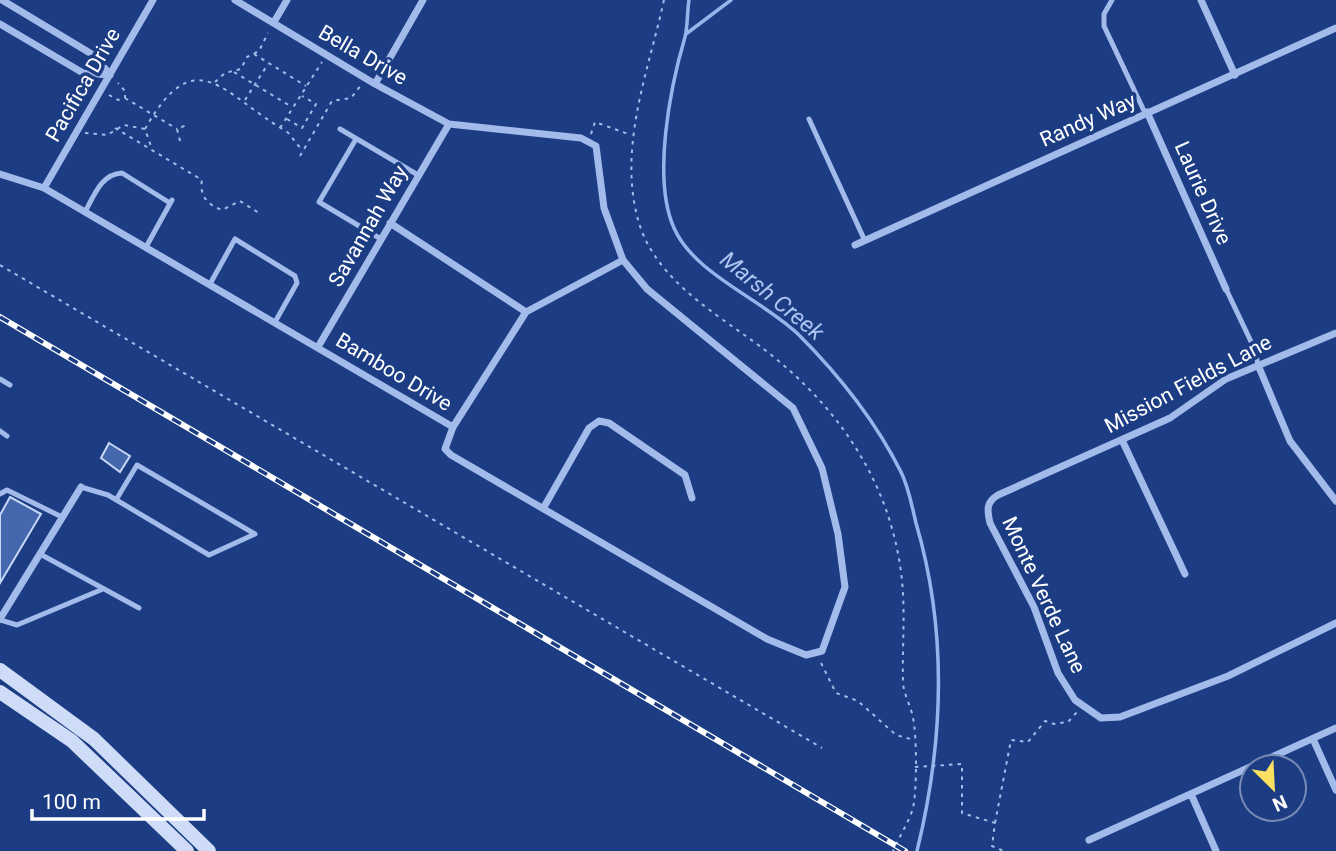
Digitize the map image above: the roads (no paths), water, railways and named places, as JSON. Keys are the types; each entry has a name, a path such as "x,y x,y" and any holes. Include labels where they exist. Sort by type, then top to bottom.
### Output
{"street":[{"path":"2,0 95,56 110,75"},
{"name":"Pacifica Drive","path":"44,188 153,0"},
{"name":"Bella Drive","path":"235,0 375,84 449,124 581,138 596,146 604,208 623,260"},
{"path":"274,23 287,0"},
{"path":"375,84 423,0"},
{"path":"1201,0 1235,75"},
{"path":"0,24 83,73 110,75"},
{"name":"Randy Way","path":"855,245 1336,28"},
{"name":"Laurie Drive","path":"1146,112 1226,289"},
{"name":"Savannah Way","path":"318,346 449,124"},
{"name":"Bamboo Drive","path":"0,174 44,188 453,427 526,312 623,260"},
{"path":"390,223 526,312"},
{"path":"453,427 445,449 451,455 767,639 806,655 822,650 845,587 838,534 822,468 793,408 647,289 623,260"},
{"name":"Mission Fields Lane","path":"987,509 990,500 998,495 1170,418 1226,379 1336,333"},
{"path":"1258,365 1290,441 1336,501"},
{"path":"544,507 589,428 599,421 609,423 685,475 692,498"},
{"path":"1122,440 1185,574"},
{"path":"0,620 81,487"},
{"name":"Monte Verde Lane","path":"987,509 990,523 1034,607 1058,673 1075,700 1101,718 1120,717 1228,676 1336,623"},
{"path":"0,670 94,739 209,851"},
{"path":"0,692 72,741 187,851"},
{"path":"1089,840 1336,728"},
{"path":"1314,739 1336,790"},
{"path":"1191,794 1216,851"}],"lane":[{"path":"1112,0 1104,14 1104,26 1146,112"},
{"path":"809,119 865,241"},
{"path":"340,130 418,175"},
{"path":"356,139 319,202 381,239"},
{"path":"85,212 104,180 113,173 121,173 171,201 146,247"},
{"path":"210,284 236,237 295,276 297,283 275,321"},
{"path":"1226,289 1255,350 1258,365"},
{"path":"0,379 10,385"},
{"path":"0,431 7,436"},
{"path":"81,487 116,500 209,555 255,534 137,465 116,500"},
{"path":"0,494 7,490 17,493 62,517"},
{"path":"40,554 139,608"},
{"path":"0,620 17,625 103,589"}],"waterway":[{"name":"Marsh Creek","path":"689,0 686,32 669,107 664,159 664,185 674,228 697,259 798,334 828,366 880,434 901,472 910,498 933,605 939,687 933,769 917,851"},
{"path":"686,34 731,0"}],"railway":[{"path":"0,317 905,851"}]}
